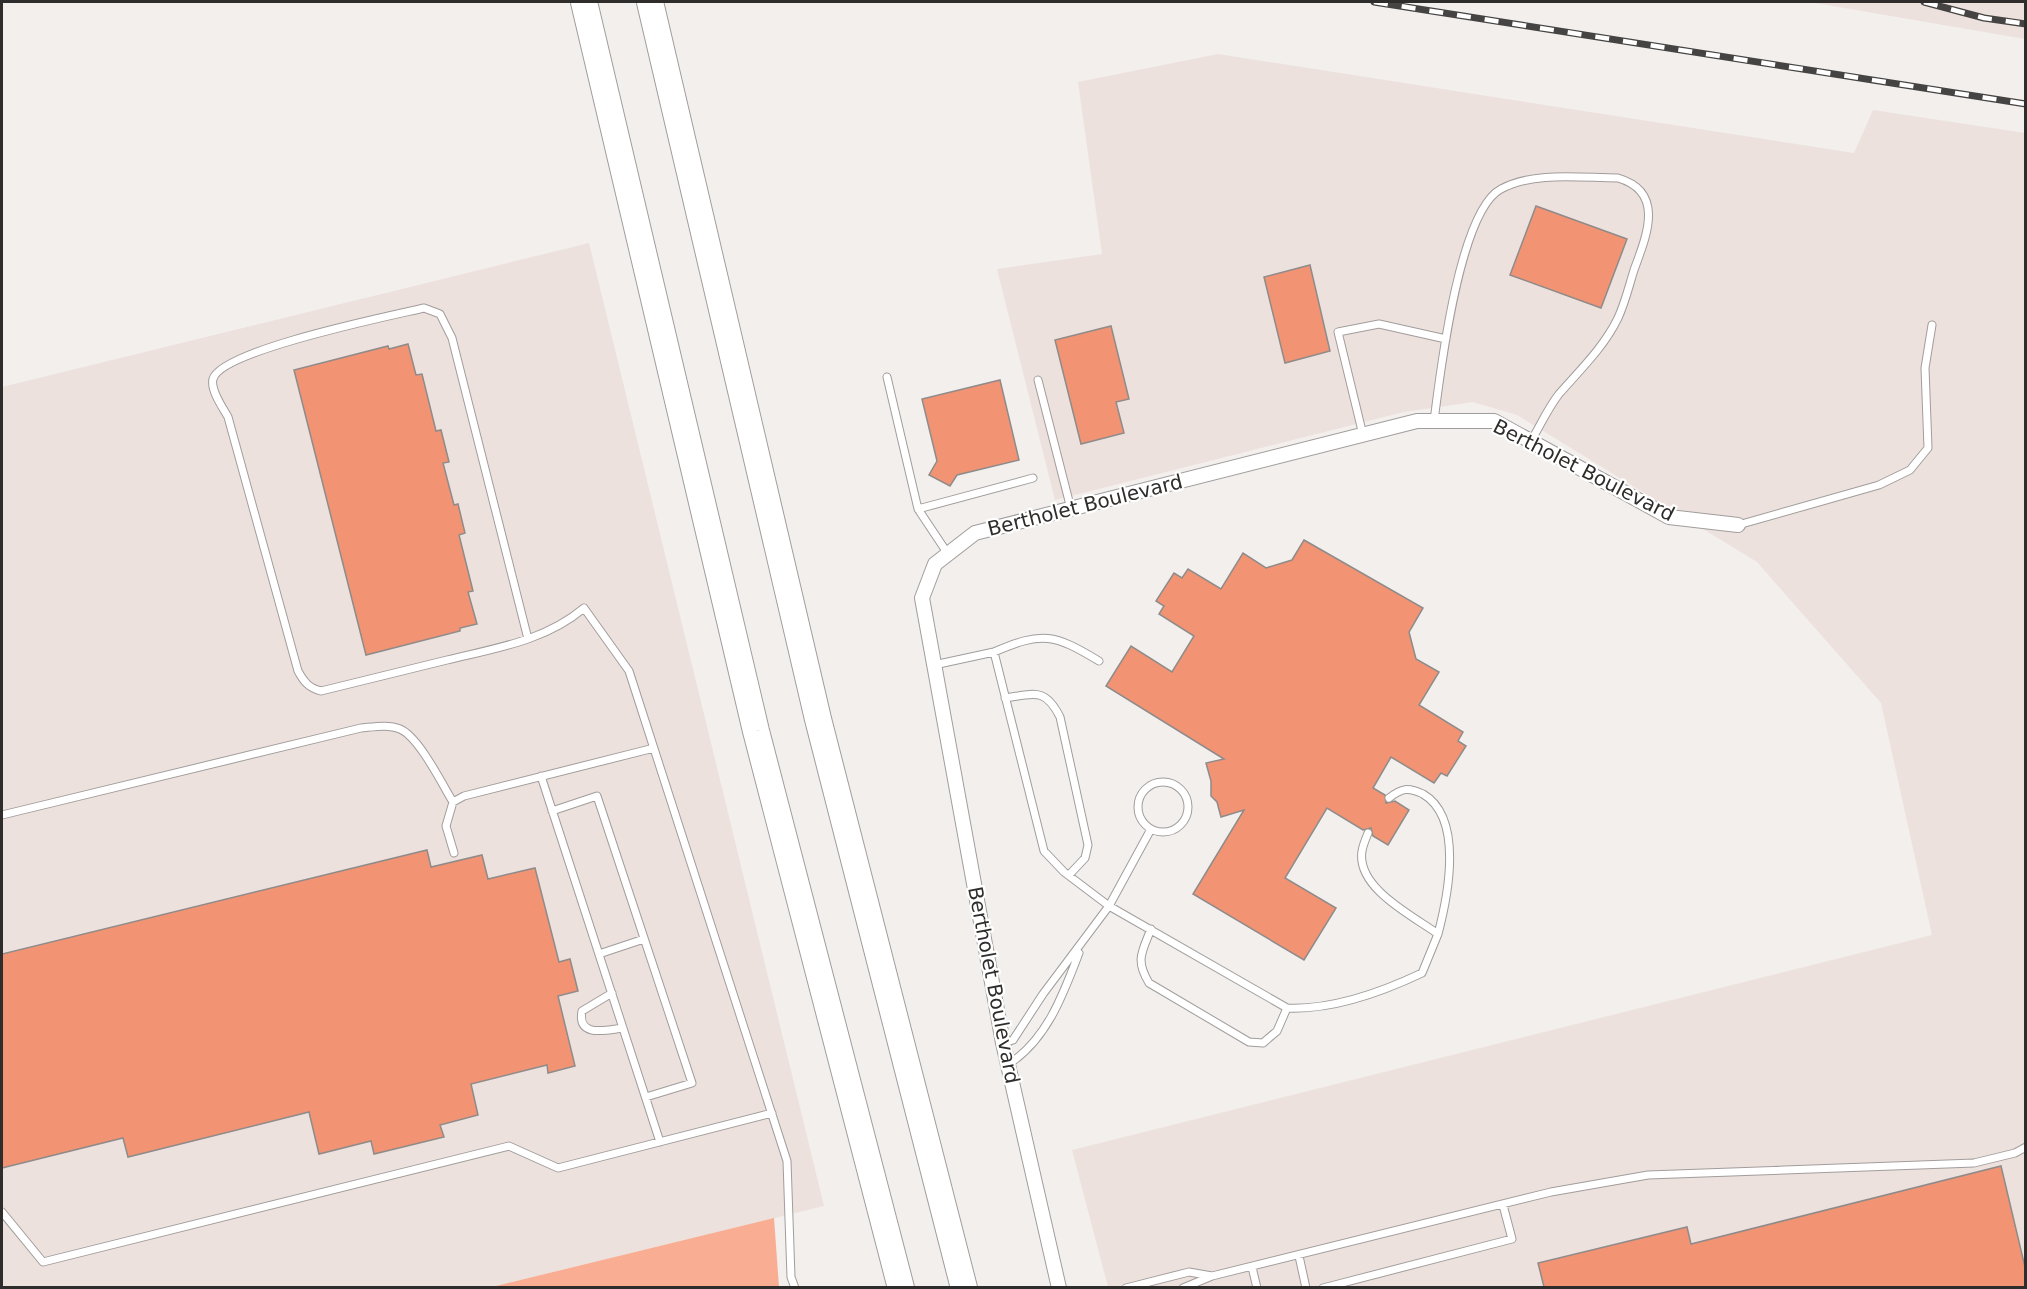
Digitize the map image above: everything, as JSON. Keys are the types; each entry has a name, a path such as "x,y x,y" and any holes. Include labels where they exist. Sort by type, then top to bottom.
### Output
{"highway":[{"path":"584,2 756,731 902,1287"},
{"path":"650,2 801,649 964,1287"}],"street":[{"name":"Bertholet Boulevard","path":"1059,1287 1003,1044 922,598 935,564 975,533 1417,421 1494,421 1670,517 1738,525"}],"lane":[{"path":"1434,421 1446,339 1466,248 1486,203 1499,190 1523,180 1618,178 1632,182 1642,193 1649,208 1649,229 1618,318 1586,366 1558,395 1531,441"},
{"path":"528,639 452,338 440,314 434,309 424,308 295,340 242,357 220,368 213,377 212,384 228,417 298,671 313,689 321,691 528,639 567,622 584,608 629,671 787,1161 791,1277 795,1287"},
{"path":"1363,435 1338,332 1379,324 1446,339"},
{"path":"1738,525 1879,485 1910,470 1928,448 1924,368 1932,325"},
{"path":"887,377 918,509 948,554"},
{"path":"1038,380 1071,509"},
{"path":"918,509 1034,478"},
{"path":"934,664 994,652 1024,639 1042,638 1064,640 1099,661"},
{"path":"994,652 1044,851 1069,875 1109,906 1287,1008 1311,1009 1396,986 1422,973 1438,934 1445,909 1449,836 1443,815 1431,799 1412,789 1401,789 1389,798"},
{"path":"1005,698 1039,693 1052,701 1060,717 1088,845 1085,858 1069,875"},
{"path":"2,815 361,728 382,726 400,729 411,738 437,774 453,802"},
{"path":"454,853 446,826 453,802 464,796 654,748"},
{"path":"541,776 660,1142"},
{"path":"1154,783 1170,783 1178,786 1187,800 1186,816 1182,824 1167,832 1151,829 1144,824 1137,809 1141,793 1154,783"},
{"path":"552,811 597,796 692,1083 646,1098"},
{"path":"1003,1044 1013,1040 1043,994 1082,945 1109,906 1151,829"},
{"path":"1368,832 1361,852 1365,871 1374,887 1438,934"},
{"path":"1151,929 1140,955 1140,969 1149,983 1249,1042 1263,1043 1277,1031 1287,1008"},
{"path":"599,954 644,939"},
{"path":"1009,1064 1025,1054 1058,1007 1082,945"},
{"path":"612,993 582,1011 582,1024 585,1029 594,1031 623,1028"},
{"path":"2,1212 43,1262 509,1146 558,1168 772,1113"},
{"path":"1183,1287 1212,1276 1551,1192 1648,1175 1974,1163 2015,1153 2025,1147"},
{"path":"1323,1287 1512,1239 1503,1205"},
{"path":"1299,1256 1306,1287"},
{"path":"1252,1266 1257,1287"},
{"path":"1126,1287 1189,1272 1212,1276"}],"shaded area":[{"path":"1809,2 2025,2 2025,39"},
{"path":"1218,54 1854,153 1873,110 2025,133 2025,1287 1108,1287 1072,1150 1932,935 1881,703 1757,562 1517,415 1473,402 1404,412 1055,500 997,269 1102,254 1078,82"},
{"path":"589,243 824,1206 492,1287 2,1287 2,387"},
{"path":"774,1218 779,1287 492,1287"}],"building":[{"path":"1536,206 1627,239 1601,308 1510,275"},
{"path":"1310,265 1330,351 1285,363 1264,277"},
{"path":"1111,326 1129,399 1116,402 1124,433 1081,444 1055,340"},
{"path":"408,344 416,375 422,374 436,431 441,430 449,462 443,463 454,505 458,504 465,533 459,535 473,591 468,592 477,624 460,628 460,631 366,655 294,370 388,346 389,349"},
{"path":"1000,380 1019,460 957,475 950,486 929,475 937,461 922,399"},
{"path":"1304,540 1423,608 1409,632 1416,659 1439,672 1419,705 1463,732 1458,741 1466,746 1447,776 1441,773 1434,783 1391,757 1373,788 1385,795 1386,803 1395,801 1409,810 1388,845 1373,836 1371,828 1363,830 1327,808 1285,878 1336,908 1304,960 1193,894 1244,810 1221,817 1217,802 1211,796 1211,781 1206,763 1224,759 1106,686 1131,646 1172,672 1194,636 1159,614 1164,606 1156,601 1174,573 1182,578 1188,569 1221,589 1243,553 1266,568 1292,560"},
{"path":"427,850 431,867 482,855 488,879 535,868 559,962 570,959 578,991 558,996 575,1066 548,1073 547,1065 471,1084 478,1115 440,1125 444,1137 374,1154 371,1141 319,1154 309,1112 128,1157 123,1138 2,1168 2,954"},
{"path":"2001,1166 2025,1267 2025,1287 1544,1287 1538,1263 1687,1227 1691,1244"}],"railway":[{"path":"1374,2 2026,104"},
{"path":"1924,2 1984,18 2026,24"}]}
